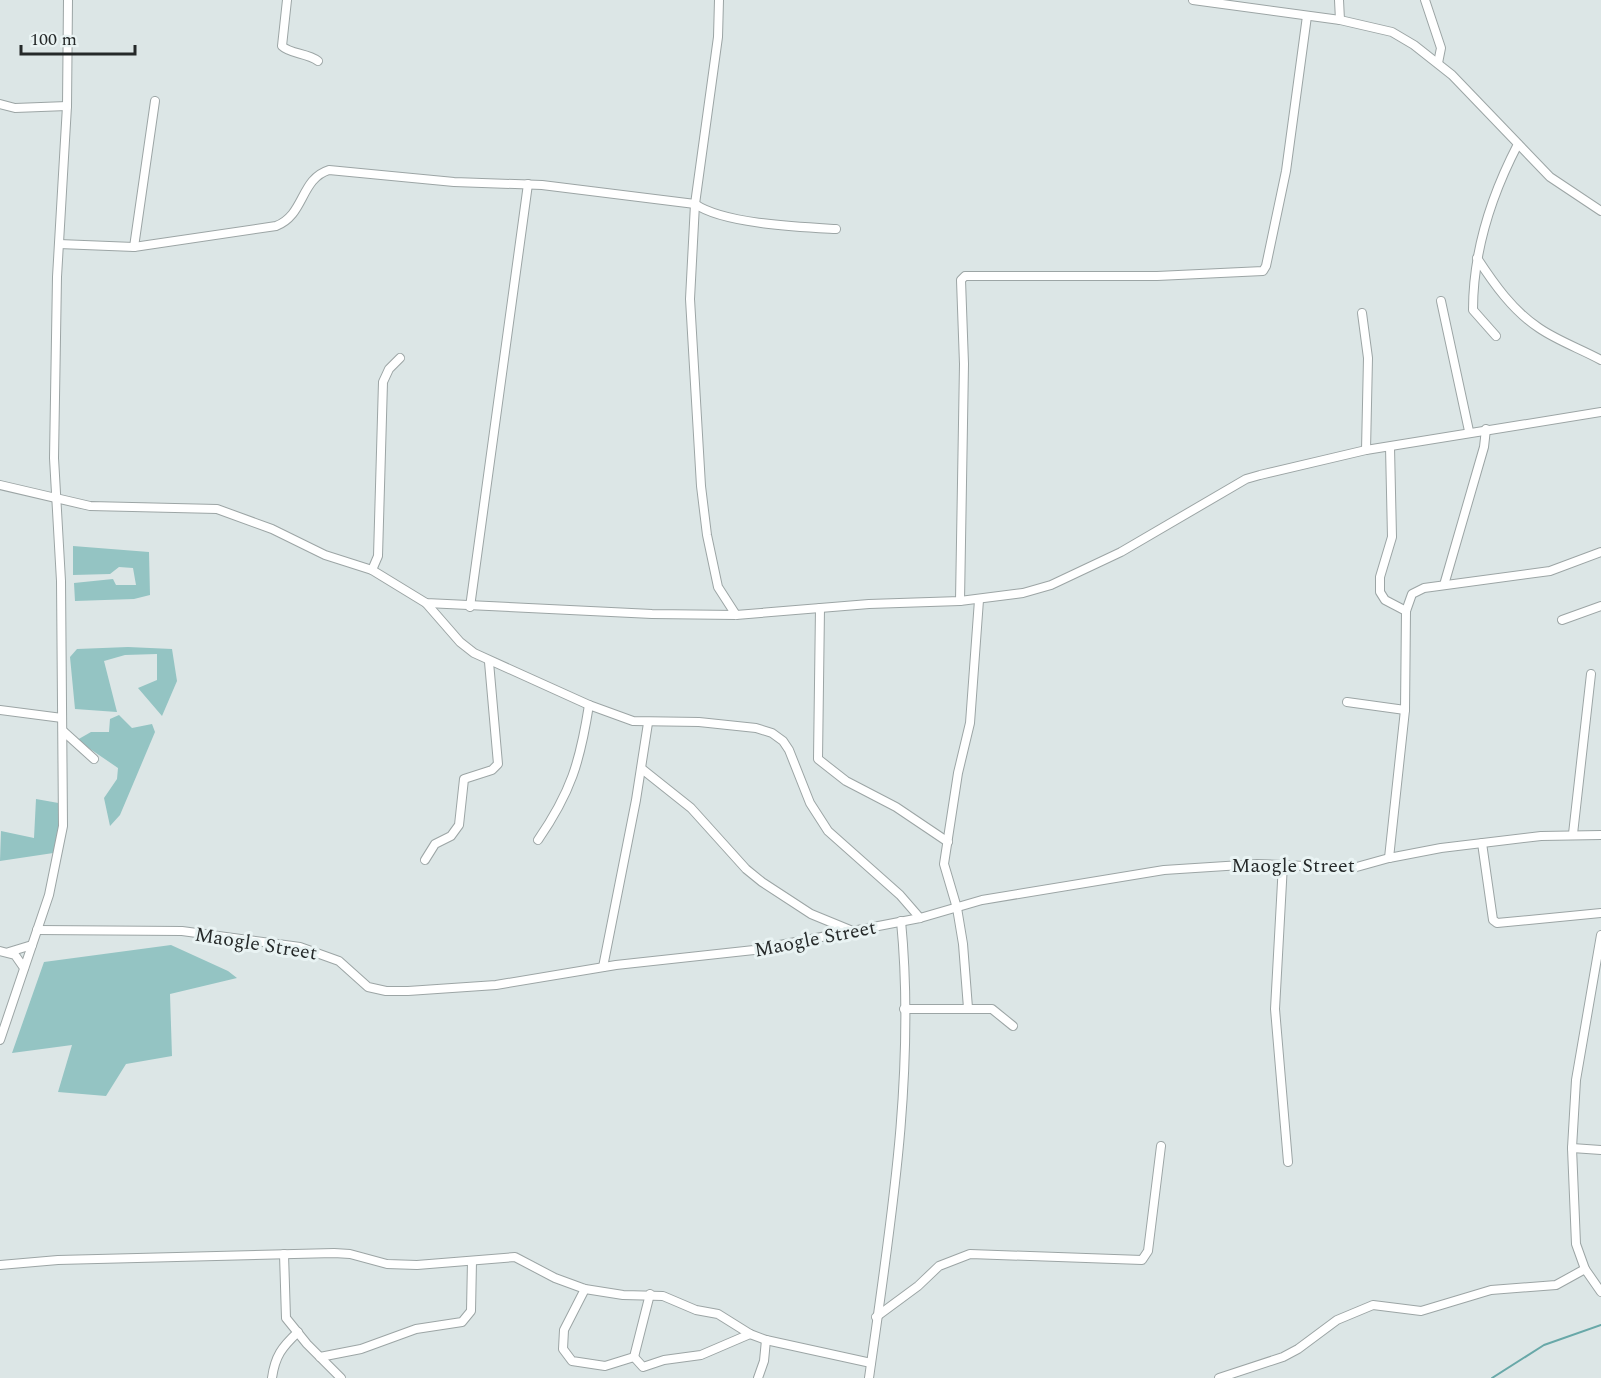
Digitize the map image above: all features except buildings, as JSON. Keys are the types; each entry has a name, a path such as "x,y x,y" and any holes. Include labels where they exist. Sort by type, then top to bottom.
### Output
{"street":[{"path":"0,1040 37,930 57,861 63,826 61,582 54,436 59,244 67,106 68,0"},
{"path":"288,0 282,46 287,50 307,54 318,61"},
{"path":"719,0 718,37 695,204 690,299 700,486 707,535 718,587 736,615"},
{"path":"1193,0 1340,20 1392,32 1438,63 1485,107 1550,177 1601,211"},
{"path":"1339,0 1340,20"},
{"path":"1425,0 1441,48 1438,63"},
{"path":"960,601 964,364 961,280 965,276 1157,276 1263,271 1266,266 1286,171 1307,16"},
{"path":"134,247 155,101"},
{"path":"0,104 15,108 67,106"},
{"path":"1496,336 1473,310 1477,258 1496,192 1518,144"},
{"path":"59,244 134,247 258,230 286,223 295,214 310,181 318,173 329,170 454,182 528,184 695,204 713,213 763,222 836,229"},
{"path":"470,607 528,184"},
{"path":"1477,258 1492,281 1524,316 1539,328 1601,360"},
{"path":"1441,302 1469,431"},
{"path":"1362,313 1368,357 1366,450"},
{"path":"372,570 378,556 382,382 389,369 400,358"},
{"path":"426,603 470,607 736,615 820,608 979,600 1023,594 1052,585 1164,529 1246,479 1366,450 1469,431 1601,412"},
{"path":"1444,585 1484,447 1486,429"},
{"path":"1390,447 1392,537 1380,577 1380,592 1385,600 1406,611"},
{"path":"0,485 57,499 104,507 217,509 272,529 325,555 372,570 426,603 460,642 489,662 589,705 620,717 648,723 699,722 756,728 783,741 810,803 828,831 900,895 920,918"},
{"path":"1389,858 1405,710 1406,611 1412,594 1424,588 1550,570 1601,552"},
{"path":"968,1008 963,944 957,909 945,873 957,782 970,723 979,600"},
{"path":"1562,620 1601,606"},
{"path":"820,608 818,759 846,781 896,807 948,842"},
{"path":"425,860 435,844 451,836 459,825 464,779 492,770 498,764 489,662"},
{"path":"1573,834 1591,674"},
{"path":"1347,702 1405,710"},
{"path":"538,840 557,812 577,770 589,705"},
{"path":"0,710 62,718"},
{"path":"603,967 642,769 648,723"},
{"path":"63,731 94,759"},
{"path":"642,769 691,808 746,869 762,882 811,914 851,930"},
{"name":"Maogle Street","path":"37,930 131,928 182,931 300,946 326,954 339,961 368,987 386,991 496,985 603,967 754,950 920,918 982,900 1164,870 1283,864 1353,868 1389,858 1482,843 1573,834 1601,835"},
{"path":"1482,843 1493,920 1497,923 1601,913"},
{"path":"1283,864 1275,1009 1288,1162"},
{"path":"869,1378 891,1215 898,1142 904,1009 901,921"},
{"path":"1601,935 1597,976 1576,1080 1572,1148 1576,1244 1585,1269 1601,1292"},
{"path":"0,951 9,952 32,945"},
{"path":"9,952 24,968"},
{"path":"904,1009 992,1009 1013,1026"},
{"path":"876,1317 918,1286 939,1266 970,1254 1142,1260 1149,1251 1161,1146"},
{"path":"1572,1148 1601,1150"},
{"path":"0,1265 58,1260 284,1254 350,1254 375,1263 397,1265 515,1257 523,1259 555,1278 585,1289 623,1295 663,1296 696,1310 726,1316 750,1334 766,1340 871,1363"},
{"path":"284,1254 286,1318 341,1378"},
{"path":"320,1357 361,1349 416,1329 462,1322 471,1311 472,1261"},
{"path":"1219,1378 1283,1357 1298,1349 1337,1320 1373,1305 1421,1311 1491,1290 1556,1285 1585,1269"},
{"path":"585,1289 564,1330 562,1343 564,1354 572,1361 605,1366 634,1358"},
{"path":"634,1358 650,1294"},
{"path":"272,1378 279,1350 298,1332"},
{"path":"634,1358 643,1367 664,1360 690,1359 717,1350 750,1334"},
{"path":"758,1378 764,1361 766,1340"}],"shaded area":[{"path":"73,546 149,552 150,595 134,599 75,601 74,583 113,579 116,585 136,585 133,568 119,567 110,574 73,575"},
{"path":"128,647 172,649 177,681 162,716 138,688 157,680 157,654 125,655 104,661 117,712 75,709 70,657 77,649"},
{"path":"119,715 132,728 152,724 155,732 120,815 110,826 104,798 117,779 118,768 77,740 91,732 109,732 110,719"},
{"path":"36,799 64,804 60,852 0,861 1,831 34,838"},
{"path":"171,945 228,971 237,978 170,994 172,1056 126,1064 106,1096 58,1092 72,1045 12,1053 44,962"}],"waterway":[{"path":"1492,1378 1544,1345 1601,1325"}]}
